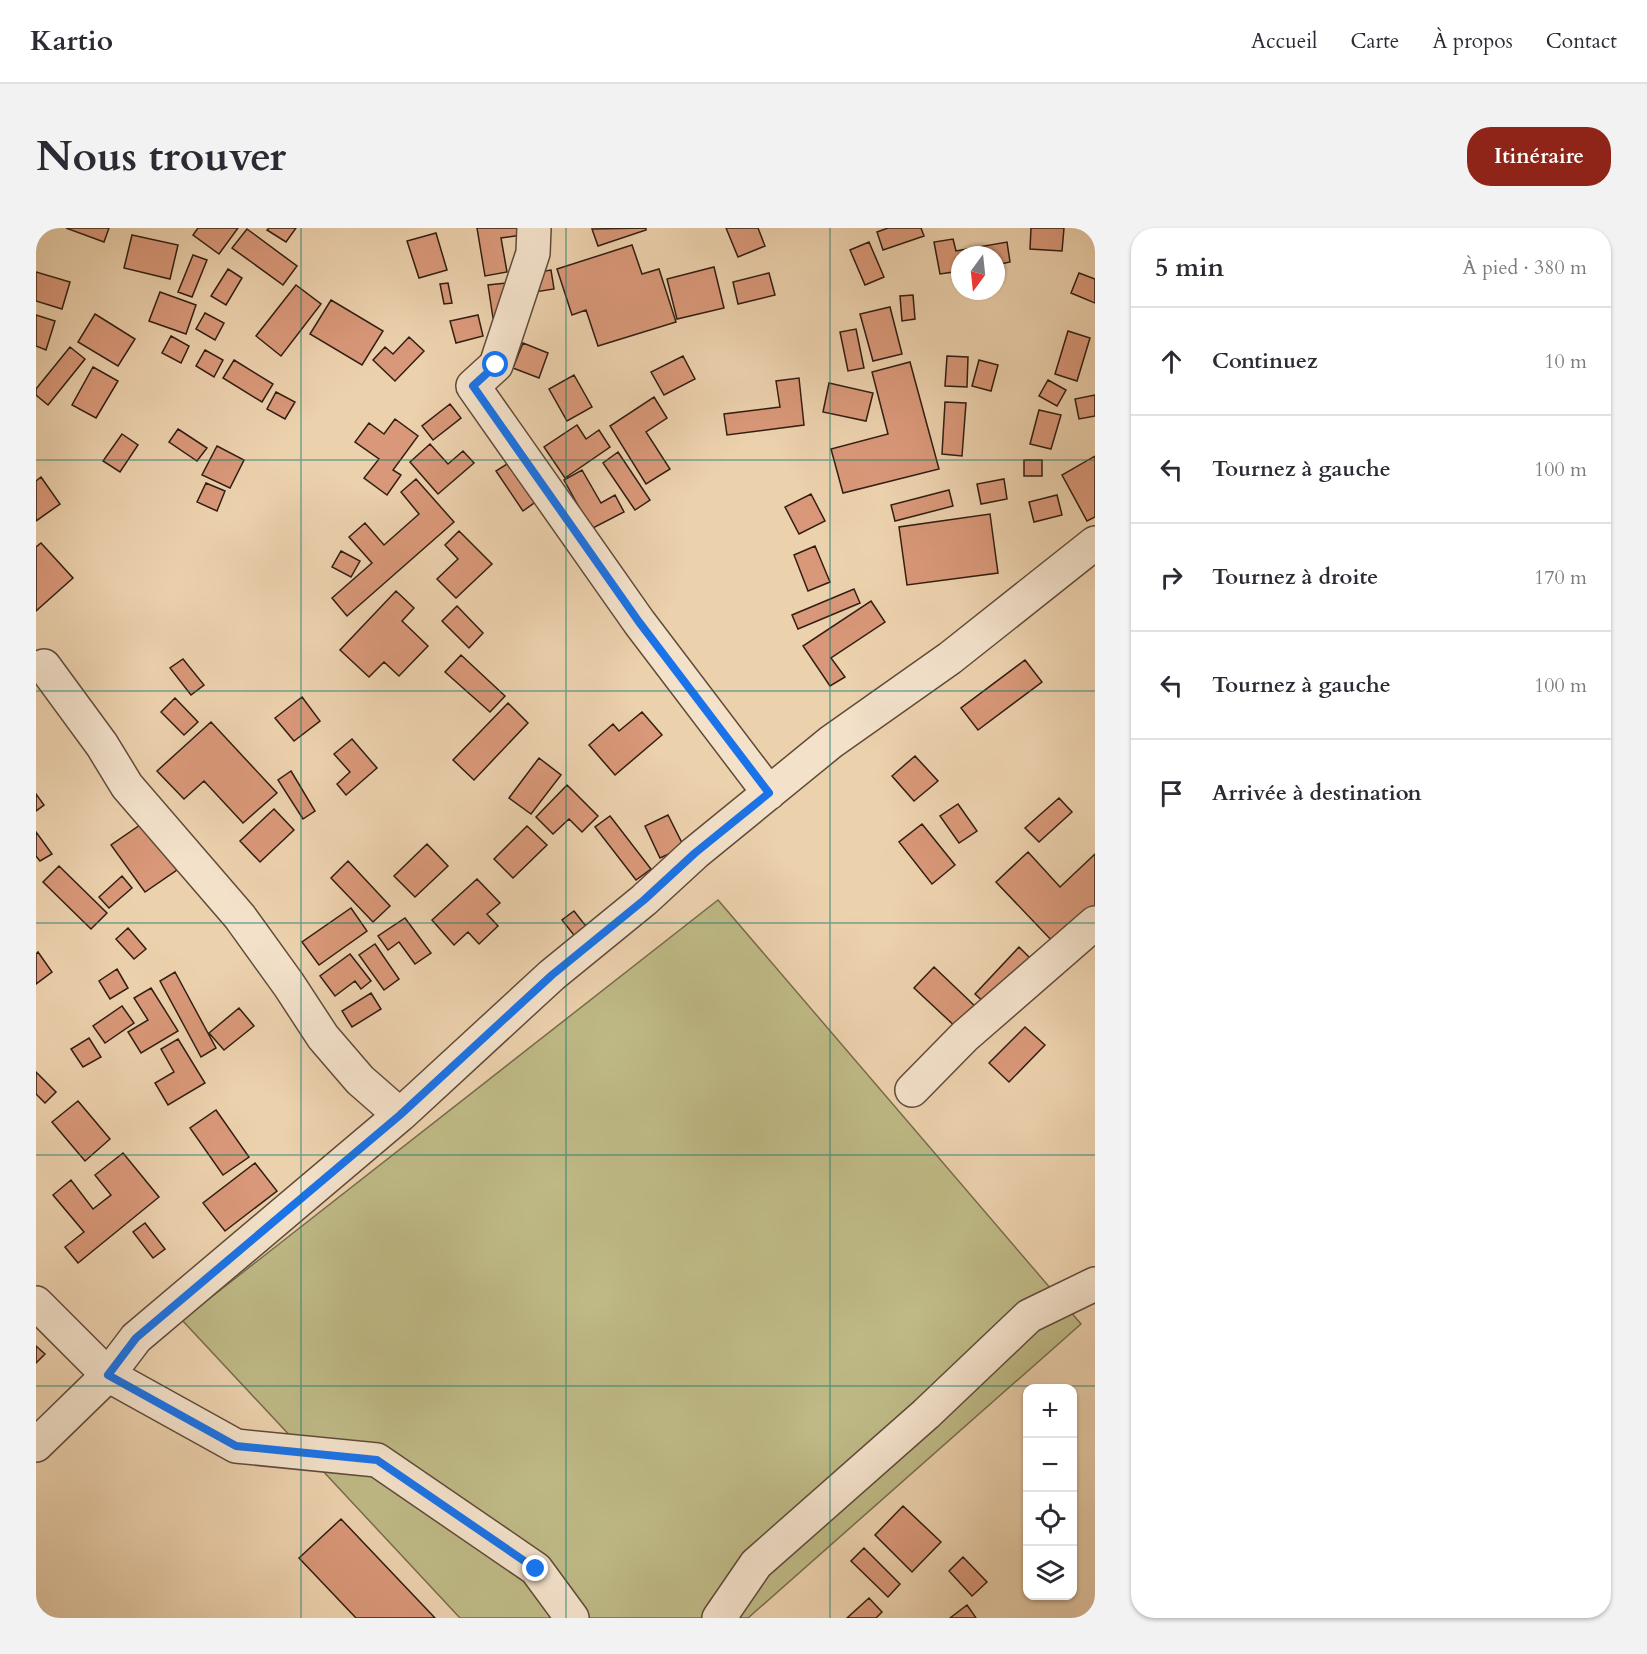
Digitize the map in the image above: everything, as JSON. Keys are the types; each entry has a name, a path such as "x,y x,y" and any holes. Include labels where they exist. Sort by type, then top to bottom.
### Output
{"street":[{"path":"534,228 533,253 496,365 473,386 639,622 769,793"},
{"path":"36,1445 108,1375 136,1338 400,1115 552,975 644,900 695,853 831,742 950,658 1095,543"},
{"path":"44,666 102,744 127,786 240,917 323,1037 360,1080 400,1115"},
{"path":"912,1090 965,1036 1095,923"},
{"path":"719,1618 756,1564 926,1414 1029,1316 1095,1284"},
{"path":"36,1303 108,1375 236,1446 377,1460 536,1569 572,1618"}],"shaded area":[{"path":"718,900 1081,1324 748,1618 460,1618 182,1320"}],"building":[{"path":"66,228 109,228 104,242"},
{"path":"198,228 238,228 219,254 193,235"},
{"path":"269,228 296,228 286,242 267,230"},
{"path":"477,228 521,228 522,235 501,238 507,272 485,276"},
{"path":"646,228 646,230 598,246 592,229"},
{"path":"726,228 758,228 765,246 738,257"},
{"path":"888,228 921,228 924,236 883,250 877,232"},
{"path":"1031,228 1064,228 1062,251 1030,249"},
{"path":"247,229 297,266 283,285 232,248"},
{"path":"436,233 447,270 419,278 407,241"},
{"path":"132,235 178,245 170,279 124,268"},
{"path":"953,239 955,246 951,246 951,272 940,274 934,242"},
{"path":"869,242 884,277 865,285 850,250"},
{"path":"1007,242 1010,262 1005,263 1005,246 984,246"},
{"path":"632,245 642,274 659,269 676,322 598,346 586,310 572,315 557,269"},
{"path":"193,255 207,260 192,297 178,292"},
{"path":"714,267 724,308 677,319 667,279"},
{"path":"228,269 242,278 226,305 211,296"},
{"path":"551,270 554,289 529,293 526,274"},
{"path":"36,272 70,282 62,309 36,301"},
{"path":"769,273 775,295 738,304 733,282"},
{"path":"1079,273 1095,279 1095,303 1071,293"},
{"path":"448,283 452,303 444,304 440,284"},
{"path":"506,283 510,316 493,318 488,285"},
{"path":"296,285 321,304 281,356 256,336"},
{"path":"160,292 196,305 186,334 149,321"},
{"path":"913,295 915,319 902,321 900,296"},
{"path":"331,300 383,331 362,365 310,334"},
{"path":"890,307 902,354 873,361 860,314"},
{"path":"205,313 224,323 215,340 196,329"},
{"path":"95,314 135,339 118,366 78,342"},
{"path":"36,315 55,321 46,350 36,346"},
{"path":"478,315 483,336 456,343 450,321"},
{"path":"856,329 864,368 848,371 840,332"},
{"path":"1068,331 1090,338 1077,381 1055,374"},
{"path":"171,336 189,346 181,363 162,353"},
{"path":"409,337 424,351 395,381 373,360 385,347 393,354"},
{"path":"523,343 548,353 539,378 513,368"},
{"path":"70,347 85,359 48,405 36,395 36,389"},
{"path":"205,350 223,360 214,377 196,366"},
{"path":"683,356 695,379 664,395 651,372"},
{"path":"947,356 968,357 967,387 945,386"},
{"path":"234,360 273,384 262,402 223,378"},
{"path":"979,360 998,365 991,391 972,386"},
{"path":"910,362 939,469 843,493 831,449 888,434 872,372"},
{"path":"93,367 118,381 96,418 72,405"},
{"path":"574,375 592,407 567,421 549,389"},
{"path":"799,378 804,425 727,435 724,414 780,407 776,381"},
{"path":"1048,380 1066,390 1057,406 1039,396"},
{"path":"829,383 873,393 866,421 823,412"},
{"path":"276,392 295,402 285,419 267,409"},
{"path":"1095,395 1095,416 1079,419 1075,399"},
{"path":"654,397 667,418 646,432 670,469 646,484 610,426"},
{"path":"945,402 966,403 962,456 942,454"},
{"path":"450,404 461,418 433,440 422,426"},
{"path":"1039,410 1061,415 1051,449 1030,444"},
{"path":"395,419 418,436 393,470 401,475 387,495 364,478 379,459 355,442 369,423 384,434"},
{"path":"577,425 586,439 599,430 610,447 565,478 544,447"},
{"path":"178,429 207,448 197,461 169,442"},
{"path":"122,434 138,445 120,472 103,461"},
{"path":"430,444 448,464 463,451 474,463 438,494 410,462"},
{"path":"217,446 244,460 230,488 202,475"},
{"path":"618,452 650,500 635,510 603,463"},
{"path":"1095,456 1095,517 1087,521 1062,475"},
{"path":"515,459 541,498 523,511 496,471"},
{"path":"1024,460 1042,460 1042,476 1024,476"},
{"path":"582,470 601,503 615,495 624,512 591,529 564,480"},
{"path":"41,477 60,504 36,521 36,481"},
{"path":"416,479 454,522 347,616 332,598 372,563 349,537 365,523 384,545 419,514 401,492"},
{"path":"1004,479 1007,499 981,504 977,484"},
{"path":"206,483 225,491 217,511 197,502"},
{"path":"949,490 953,506 895,521 891,505"},
{"path":"811,494 825,521 799,534 785,507"},
{"path":"1057,495 1062,515 1034,522 1029,502"},
{"path":"990,514 998,573 907,585 899,527"},
{"path":"459,531 492,564 456,598 437,579 458,559 445,545"},
{"path":"41,543 73,578 36,611 36,547"},
{"path":"815,546 830,582 808,591 794,555"},
{"path":"341,551 360,561 351,577 332,567"},
{"path":"854,589 860,603 798,629 792,615"},
{"path":"396,591 414,608 402,621 428,646 399,676 384,662 369,677 340,650"},
{"path":"871,601 885,622 831,658 845,677 830,686 803,646"},
{"path":"457,606 483,633 469,648 442,621"},
{"path":"461,655 505,696 490,712 445,672"},
{"path":"183,659 204,685 191,695 170,668"},
{"path":"1025,660 1042,682 978,730 961,708"},
{"path":"302,697 320,721 294,741 275,718"},
{"path":"175,698 198,722 184,735 161,712"},
{"path":"508,703 528,723 474,780 453,760"},
{"path":"642,712 662,735 615,775 589,745 613,724 619,731"},
{"path":"211,722 277,793 243,823 204,781 184,799 157,771"},
{"path":"352,739 377,768 346,795 337,784 350,772 334,754"},
{"path":"915,756 938,781 914,801 892,776"},
{"path":"539,758 561,775 531,814 509,798"},
{"path":"291,771 315,811 303,819 278,780"},
{"path":"567,785 598,816 582,832 569,819 553,834 536,817"},
{"path":"36,794 44,805 36,811"},
{"path":"1059,798 1072,812 1039,842 1025,828"},
{"path":"958,804 977,831 959,843 940,816"},
{"path":"274,809 294,830 260,862 240,841"},
{"path":"668,815 684,847 660,858 645,826"},
{"path":"610,816 651,869 636,880 595,827"},
{"path":"143,823 177,870 145,892 111,845"},
{"path":"922,824 955,865 932,884 899,842"},
{"path":"527,826 547,845 513,878 494,859"},
{"path":"36,832 52,854 40,861 36,856"},
{"path":"427,844 448,866 415,897 394,876"},
{"path":"1028,852 1060,887 1095,854 1095,907 1055,944 996,882"},
{"path":"348,861 390,906 373,922 331,878"},
{"path":"59,866 107,913 91,929 43,882"},
{"path":"122,876 132,888 109,908 99,897"},
{"path":"477,879 500,903 487,914 498,926 479,944 468,932 454,945 432,920"},
{"path":"351,908 367,931 319,965 302,942"},
{"path":"574,911 589,930 577,939 562,920"},
{"path":"405,918 431,953 415,964 399,942 388,950 378,936"},
{"path":"128,928 146,949 134,959 116,939"},
{"path":"375,944 399,979 384,990 359,955"},
{"path":"1019,947 1032,960 989,1007 975,994"},
{"path":"38,952 52,972 36,984 36,954"},
{"path":"350,954 371,981 361,989 355,981 335,996 320,976"},
{"path":"934,967 978,1009 958,1029 914,988"},
{"path":"117,969 128,988 110,999 99,981"},
{"path":"175,972 216,1048 201,1057 160,981"},
{"path":"151,988 178,1031 141,1053 128,1032 148,1020 134,998"},
{"path":"371,993 381,1009 352,1027 342,1011"},
{"path":"122,1006 134,1023 105,1043 93,1026"},
{"path":"239,1008 254,1026 224,1050 209,1033"},
{"path":"1025,1027 1045,1045 1009,1082 989,1063"},
{"path":"89,1038 101,1057 83,1067 71,1049"},
{"path":"178,1039 205,1083 168,1105 155,1083 174,1072 161,1049"},
{"path":"36,1072 56,1092 45,1103 36,1094"},
{"path":"78,1101 110,1139 85,1161 52,1122"},
{"path":"216,1110 249,1157 223,1175 190,1128"},
{"path":"123,1153 159,1197 78,1263 65,1247 84,1232 53,1195 71,1180 93,1209 111,1195 95,1175"},
{"path":"255,1163 277,1191 225,1231 203,1203"},
{"path":"145,1223 165,1249 153,1258 133,1232"},
{"path":"36,1346 45,1354 36,1363"},
{"path":"903,1506 941,1542 912,1572 875,1535"},
{"path":"341,1519 435,1618 356,1618 299,1558"},
{"path":"864,1548 900,1584 888,1597 851,1561"},
{"path":"963,1557 987,1582 972,1596 949,1571"},
{"path":"869,1598 882,1612 876,1618 847,1618"},
{"path":"967,1605 976,1618 950,1618"}],"route":[{"path":"496,365 473,386 639,622 769,793 552,975 400,1115 136,1338 108,1375 236,1446 377,1460 536,1569"}]}
